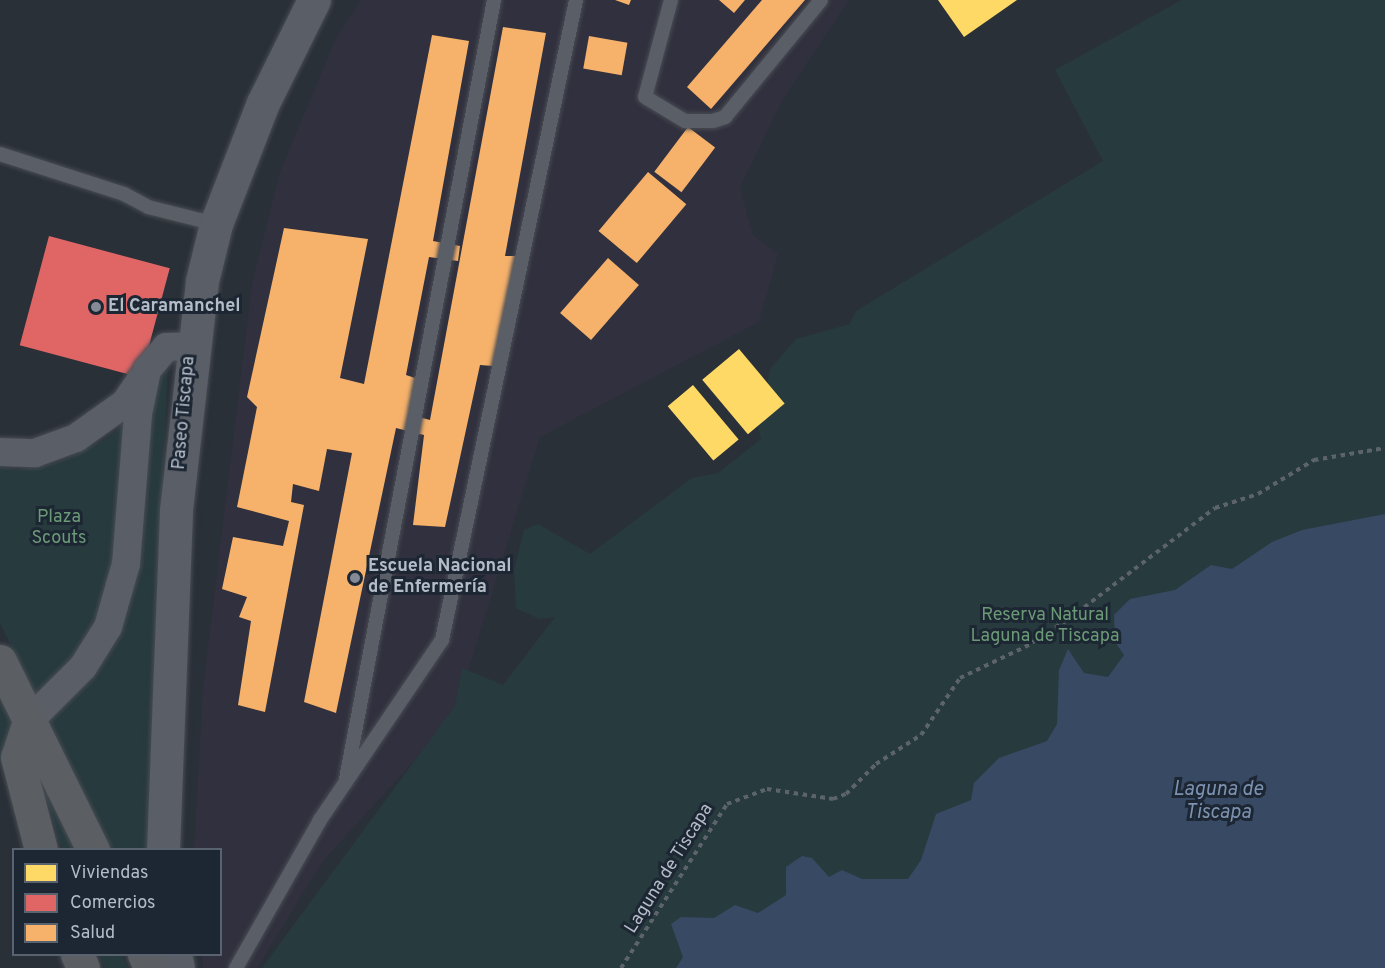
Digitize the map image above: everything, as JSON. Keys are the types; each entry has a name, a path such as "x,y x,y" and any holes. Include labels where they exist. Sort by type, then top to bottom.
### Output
{"highway":[{"path":"0,662 92,848"},
{"path":"29,721 17,757 41,848"},
{"path":"0,789 28,848"}],"street":[{"name":"Paseo Tiscapa","path":"163,848 176,510 191,346 216,224 263,103 314,0"},
{"path":"0,452 35,453 76,438 125,403 166,347 191,346"},
{"path":"29,721 83,667 116,605 126,564 138,414 147,370"}],"lane":[{"path":"345,784 494,0"},
{"path":"236,968 345,784 442,640 576,0"},
{"path":"671,0 645,97 685,121 712,122 725,117 821,0"},
{"path":"0,154 124,194 148,207 216,224"}],"path":[{"name":"Laguna de Tiscapa","path":"621,968 727,804 767,789 833,799 846,794 876,764 921,735 960,678 1070,618 1215,508 1258,494 1314,460 1385,448"}],"shaded area":[{"name":"Escuela Nacional de Enfermería","path":"361,0 849,0 783,99 740,188 753,235 778,254 759,322 540,437 454,717 322,862 257,968 203,968 202,956 222,956 222,848 194,848 203,688 252,284 280,172 335,40"}],"green space":[{"name":"Reserva Natural Laguna de Tiscapa","path":"1182,0 1385,0 1385,968 262,968 455,706 462,668 503,685 555,617 539,619 516,608 514,570 524,530 538,524 590,554 692,478 718,473 761,439 758,427 770,369 796,339 850,324 856,311 1103,161 1055,70"},
{"path":"168,362 147,848 108,848 48,720 71,697 143,479 158,371"},
{"name":"Plaza Scouts","path":"126,422 114,562 97,616 76,653 35,696 0,623 0,467 18,470 56,463 106,439"},
{"path":"0,693 12,718 3,767 0,760"},
{"path":"37,770 74,848 62,848"},
{"path":"100,956 122,956 128,968 105,968"}],"water":[{"name":"Laguna de Tiscapa","path":"1385,514 1385,968 676,968 683,957 671,924 681,917 714,918 735,905 758,913 786,895 786,867 802,856 812,858 829,877 842,870 862,879 908,879 921,860 936,814 971,800 974,783 999,758 1047,741 1057,724 1059,670 1068,649 1084,673 1108,677 1124,655 1115,642 1114,615 1130,599 1175,590 1211,565 1232,569 1272,542 1302,530"}],"building: Viviendas":[{"path":"938,0 1017,0 964,37"},
{"path":"739,349 785,403 748,434 702,380"},
{"path":"693,385 739,439 713,461 668,406"}],"building: Comercios":[{"name":"El Caramanchel","path":"49,236 170,268 140,378 20,345"}],"building: Salud":[{"path":"615,0 631,0 629,5"},
{"path":"719,0 745,0 734,13"},
{"path":"762,0 805,0 711,109 687,87"},
{"path":"503,27 546,33 505,256 517,256 493,366 480,365 445,527 413,525 424,435 396,428 336,713 304,702 352,453 327,449 319,491 293,484 291,502 304,505 265,712 238,705 251,621 239,617 247,597 222,589 233,537 283,546 289,521 237,507 257,407 247,397 284,228 368,239 340,378 364,384 432,35 469,41 433,241 460,246 458,261 429,257 406,375 418,379 411,415 430,420"},
{"path":"589,36 627,43 622,75 583,68"},
{"path":"688,127 715,147 681,192 654,172"},
{"path":"648,172 686,204 637,263 599,231"},
{"path":"608,258 639,285 591,340 560,313"}],"place":[{"name":"El Caramanchel","path":"96,307"},
{"name":"Escuela Nacional de Enfermería","path":"355,578"}]}
